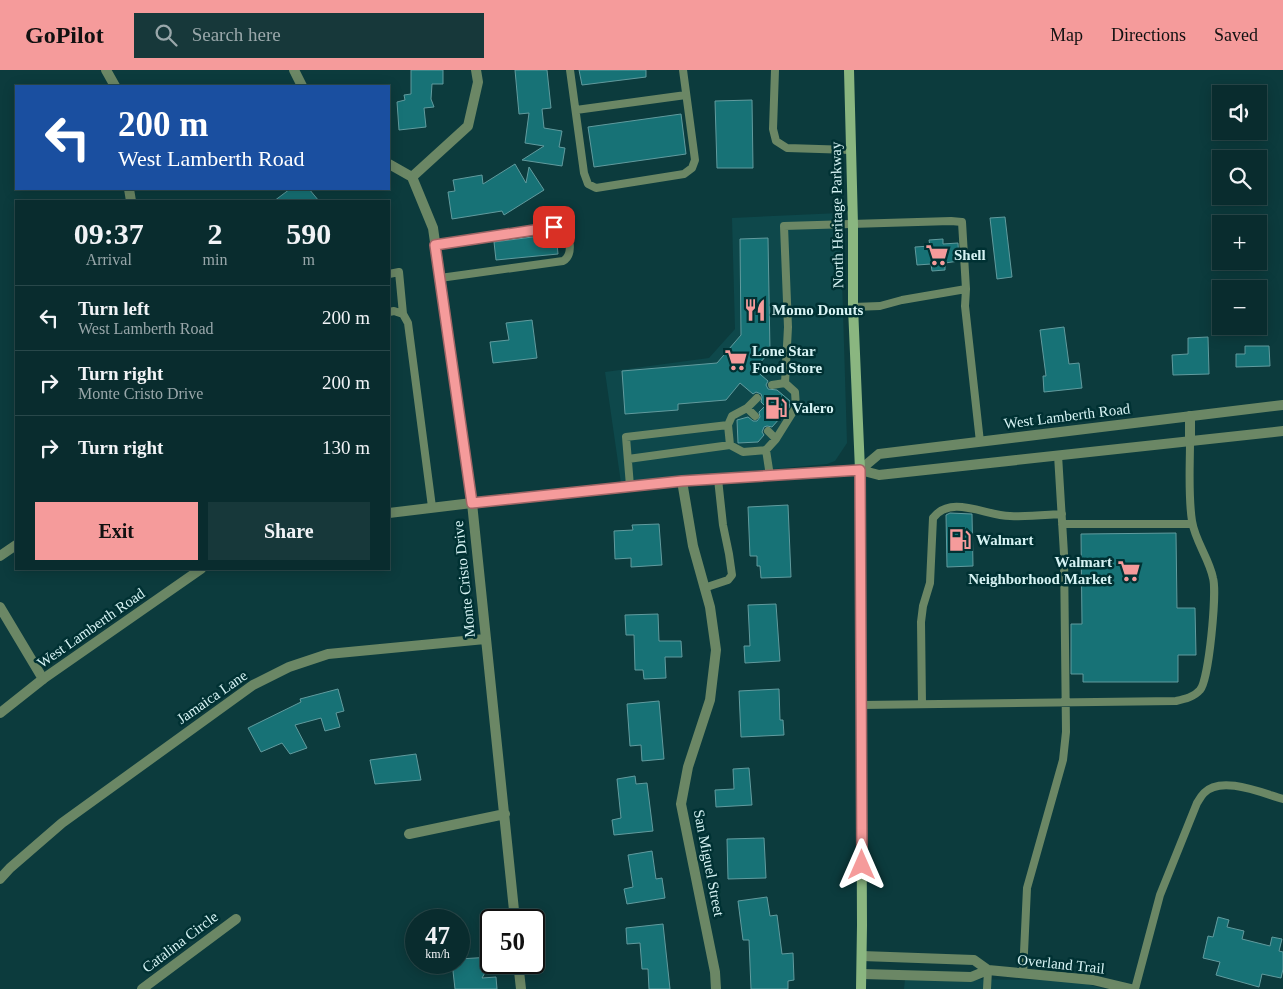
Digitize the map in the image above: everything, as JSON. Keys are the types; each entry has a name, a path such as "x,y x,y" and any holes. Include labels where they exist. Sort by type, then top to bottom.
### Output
{"main road":[{"name":"North Heritage Parkway","path":"849,70 853,307 860,470 861,989"}],"street":[{"path":"106,70 114,85"},
{"path":"294,70 302,85"},
{"path":"390,165 412,177 468,126 478,82 476,70"},
{"name":"Monte Cristo Drive","path":"412,177 433,228 472,503 505,814 513,909"},
{"name":"West Lamberth Road","path":"860,470 879,454 1283,406"},
{"path":"1190,416 1190,441"},
{"path":"390,513 682,481 860,470 879,475 1283,431"},
{"name":"San Miguel Street","path":"682,481 693,546 710,606 716,650 710,700 688,767 681,804 715,972 716,989"},
{"path":"0,556 15,546"},
{"name":"West Lamberth Road","path":"0,713 43,679 200,570"},
{"path":"0,607 43,679"},
{"name":"Jamaica Lane","path":"0,880 10,868 62,822 253,685 282,670 328,654 485,639"},
{"path":"409,834 505,814"},
{"name":"Catalina Circle","path":"142,989 236,919"},
{"name":"Overland Trail","path":"862,956 974,960 988,970 1048,975 1133,989"},
{"name":"Overland Trail","path":"862,974 971,977 988,970"},
{"path":"519,974 521,989"}],"lane":[{"path":"570,70 584,173 588,184 596,188 684,174 692,168 695,160 683,70"},
{"path":"775,70 773,129 776,140 787,148 851,150"},
{"path":"576,110 686,95"},
{"path":"785,384 788,327 784,226 962,222 966,289 965,306 980,442"},
{"path":"435,245 563,227 567,232 571,252 568,258 563,261 440,278"},
{"path":"390,274 399,272 403,314 408,323 432,507"},
{"path":"853,307 880,306 902,300 966,289"},
{"path":"390,312 403,314"},
{"path":"628,459 730,446 743,452 766,450 776,439 789,413 796,407 795,392 785,384 772,385"},
{"path":"730,446 728,424 732,416 747,408 757,398"},
{"path":"747,408 755,416"},
{"path":"630,486 626,437 728,424"},
{"path":"768,430 776,439"},
{"path":"861,705 1176,701 1191,697 1201,690 1206,676 1214,603 1214,581 1209,562 1192,524 1190,508 1190,441"},
{"path":"766,450 770,476"},
{"path":"1022,974 1027,888 1063,760 1066,732 1062,514 1058,455"},
{"path":"704,588 728,580 732,575 723,525 718,479"},
{"path":"922,704 921,622 923,606 930,583 933,518 939,510 949,507 974,509 995,515 1011,516 1062,514"},
{"path":"1062,524 1192,524"},
{"path":"1133,989 1160,895 1197,803 1203,794 1210,788 1229,785 1283,799"},
{"path":"987,989 988,970"}],"shaded area":[{"path":"840,213 847,443 835,461 827,464 621,483 605,372 709,358 735,329 732,218"},
{"path":"905,979 1073,980 1104,989 904,989"}],"building":[{"path":"411,70 443,70 443,84 432,84 431,99 434,107 424,108 426,127 399,130 397,102 405,100 404,95 411,94"},
{"path":"515,70 547,70 551,108 542,109 544,128 562,131 559,147 565,148 562,166 522,160 544,146 525,143 529,113 519,114"},
{"path":"579,70 646,70 646,77 582,85"},
{"path":"752,100 753,168 717,168 715,101"},
{"path":"681,114 686,154 594,167 588,127"},
{"path":"515,164 526,183 529,167 544,190 504,215 502,211 452,219 448,192 455,191 453,180 482,175 483,184"},
{"path":"289,190 310,190 318,200 275,200"},
{"path":"1005,217 1012,277 997,279 990,218"},
{"path":"556,234 558,254 496,260 494,242"},
{"path":"768,238 770,352 754,369 768,381 766,385 768,389 777,390 790,401 789,408 772,427 764,427 762,432 764,435 758,442 738,443 737,420 748,417 753,421 757,421 760,417 759,412 765,406 761,402 761,394 756,392 753,394 740,383 726,400 678,404 678,410 625,414 622,371 717,363 741,335 740,239"},
{"name":"Shell","path":"943,239 943,244 958,243 959,261 945,263 945,270 932,271 931,264 917,265 915,247 930,246 929,240"},
{"path":"532,320 537,358 493,363 490,342 509,340 506,323"},
{"path":"1064,327 1069,364 1079,363 1082,388 1044,392 1043,376 1046,376 1040,330"},
{"path":"1208,337 1209,374 1173,375 1172,355 1188,354 1188,338"},
{"path":"1245,346 1269,346 1270,366 1236,367 1236,354 1245,354"},
{"path":"788,505 791,577 761,578 760,566 757,566 757,556 750,556 748,507"},
{"name":"Walmart","path":"950,513 972,514 973,566 947,567 946,515"},
{"path":"659,524 662,565 631,567 631,558 615,559 614,531 633,530 632,525"},
{"name":"Walmart Neighborhood Market","path":"1176,533 1177,608 1195,608 1196,655 1178,655 1178,682 1083,682 1083,674 1071,674 1071,624 1082,624 1081,534"},
{"path":"776,604 780,661 745,663 744,646 750,646 748,605"},
{"path":"658,614 659,641 681,641 682,657 665,657 666,678 644,679 643,670 635,670 634,635 626,635 625,615"},
{"path":"338,689 344,711 336,713 340,727 325,731 321,718 295,725 307,748 290,754 282,743 261,752 248,728 301,702 300,699"},
{"path":"779,689 780,720 783,720 784,735 741,737 739,691"},
{"path":"659,701 664,759 642,761 641,745 630,746 627,704"},
{"path":"416,754 421,780 375,784 370,760"},
{"path":"749,768 752,805 716,807 715,790 734,789 733,769"},
{"path":"635,776 636,784 647,783 653,831 614,835 612,820 621,818 617,779"},
{"path":"764,838 766,878 728,879 727,839"},
{"path":"652,851 656,879 662,878 665,898 627,904 624,889 633,887 628,855"},
{"path":"767,897 770,916 777,915 782,954 793,953 794,980 788,981 788,989 751,989 749,940 743,940 738,901"},
{"path":"1218,917 1229,920 1227,927 1244,931 1242,939 1270,946 1272,937 1282,939 1279,951 1283,952 1281,978 1262,974 1259,987 1216,975 1220,962 1203,958 1208,936 1213,937"},
{"path":"663,924 670,989 649,989 648,969 642,969 640,943 627,944 626,928"},
{"path":"470,958 480,958 480,974 484,974 482,978 496,977 497,989 455,989 453,974 470,974"}],"place":[{"name":"Shell","path":"937,255"},
{"name":"Momo Donuts","path":"755,310"},
{"name":"Lone Star Food Store","path":"736,360"},
{"name":"Valero","path":"776,408"},
{"name":"Walmart","path":"960,540"},
{"name":"Walmart Neighborhood Market","path":"1129,571"}],"route":[{"path":"554,227 435,245 472,503 682,481 860,470 862,865"}]}
